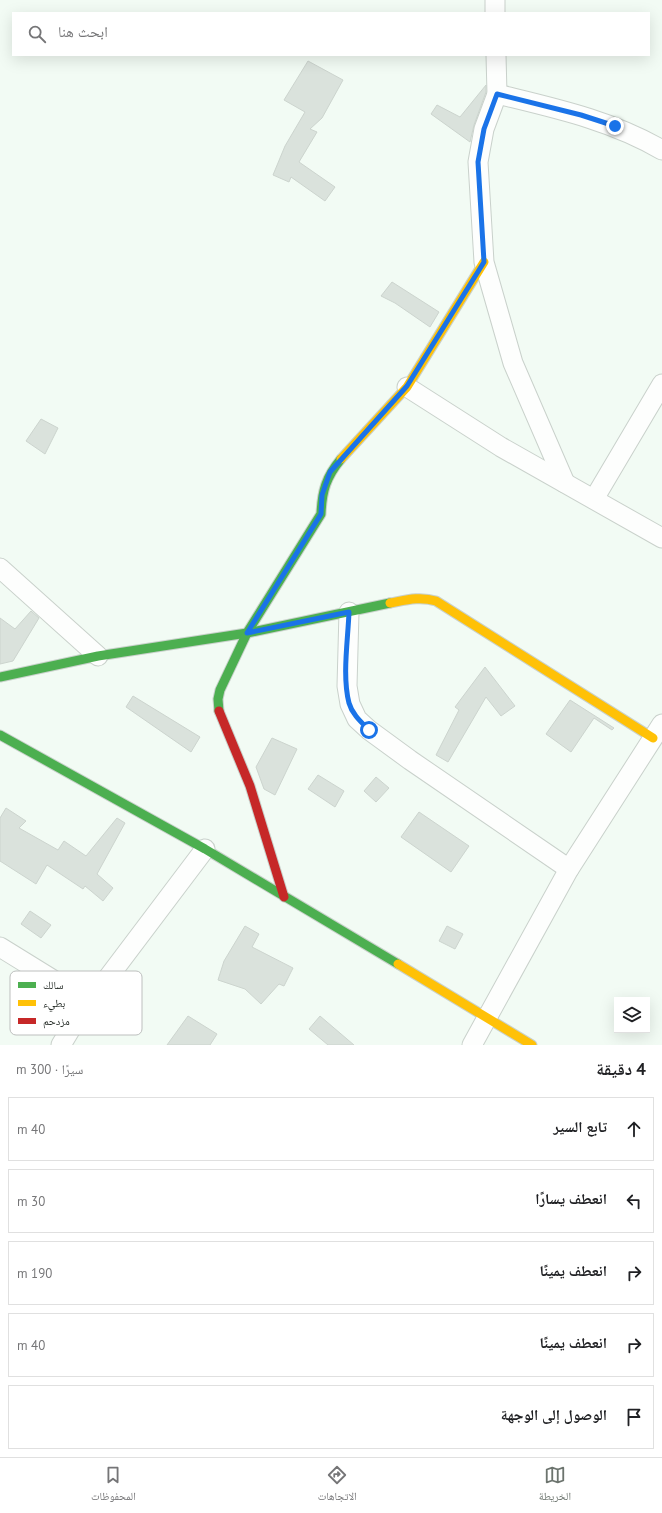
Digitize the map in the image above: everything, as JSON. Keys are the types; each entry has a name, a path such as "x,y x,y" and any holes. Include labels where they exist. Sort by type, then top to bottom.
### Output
{"street":[{"path":"494,12 495,0"},
{"path":"496,56 497,94 484,129 478,162 484,262 513,363 565,483"},
{"path":"497,94 581,115 615,126 662,150"},
{"path":"284,897 250,786 218,707 220,690 247,633 321,514 322,495 330,472 407,386 484,262"},
{"path":"594,499 662,384"},
{"path":"407,386 501,447 662,538"},
{"path":"0,568 98,656"},
{"path":"0,677 98,656 247,633 416,598 436,601 660,727 569,869 472,1045"},
{"path":"349,612 347,686 350,704 357,719 369,730 410,760 569,869"},
{"path":"0,735 205,849 532,1045"},
{"path":"113,971 205,849"},
{"path":"0,946 40,971"},
{"path":"61,1045 68,1035"}],"building":[{"path":"308,61 343,80 322,118 310,129 317,132 299,162 335,187 325,201 291,177 289,182 273,175 285,146 305,112 284,100"},
{"path":"486,85 486,92 474,125 470,142 431,114 437,105 460,117"},
{"path":"392,282 439,312 430,327 395,303 381,296"},
{"path":"41,419 58,428 45,454 26,441"},
{"path":"31,611 39,618 13,661 0,664 0,618 15,629"},
{"path":"485,667 515,706 501,716 486,697 448,762 436,755 459,710 455,707"},
{"path":"133,696 200,737 191,752 126,707"},
{"path":"570,700 614,728 612,730 594,718 571,752 546,734"},
{"path":"272,738 297,749 275,795 264,789 256,767"},
{"path":"318,775 344,791 335,807 308,789"},
{"path":"376,777 389,788 376,802 364,791"},
{"path":"6,808 26,821 19,828 58,850 64,841 86,856 117,818 125,823 97,874 113,888 103,901 85,886 83,889 47,865 36,884 0,861 0,818"},
{"path":"419,812 469,846 451,872 401,837"},
{"path":"30,911 51,925 41,938 21,924"},
{"path":"245,926 259,934 252,947 293,968 284,986 279,984 261,1004 245,989 218,980 224,961"},
{"path":"447,926 463,934 455,949 439,941"},
{"path":"188,1016 217,1034 210,1045 167,1045"},
{"path":"320,1016 354,1045 328,1045 309,1029"}],"traffic: fast":[{"path":"219,711 218,699 220,690 247,633 321,514 322,498 328,478 341,459"},
{"path":"0,677 98,656 247,633 390,603"},
{"path":"0,735 205,849 398,964"}],"traffic: slow":[{"path":"341,459 407,387 484,262"},
{"path":"390,603 419,599 436,601 653,738"},
{"path":"398,964 532,1045"}],"traffic: jam":[{"path":"219,711 250,786 284,897"}],"route":[{"path":"369,730 357,719 350,704 347,686 349,612 247,633 321,514 322,495 330,472 339,460 407,386 484,262 478,162 484,129 497,94 581,115 615,126"}]}
